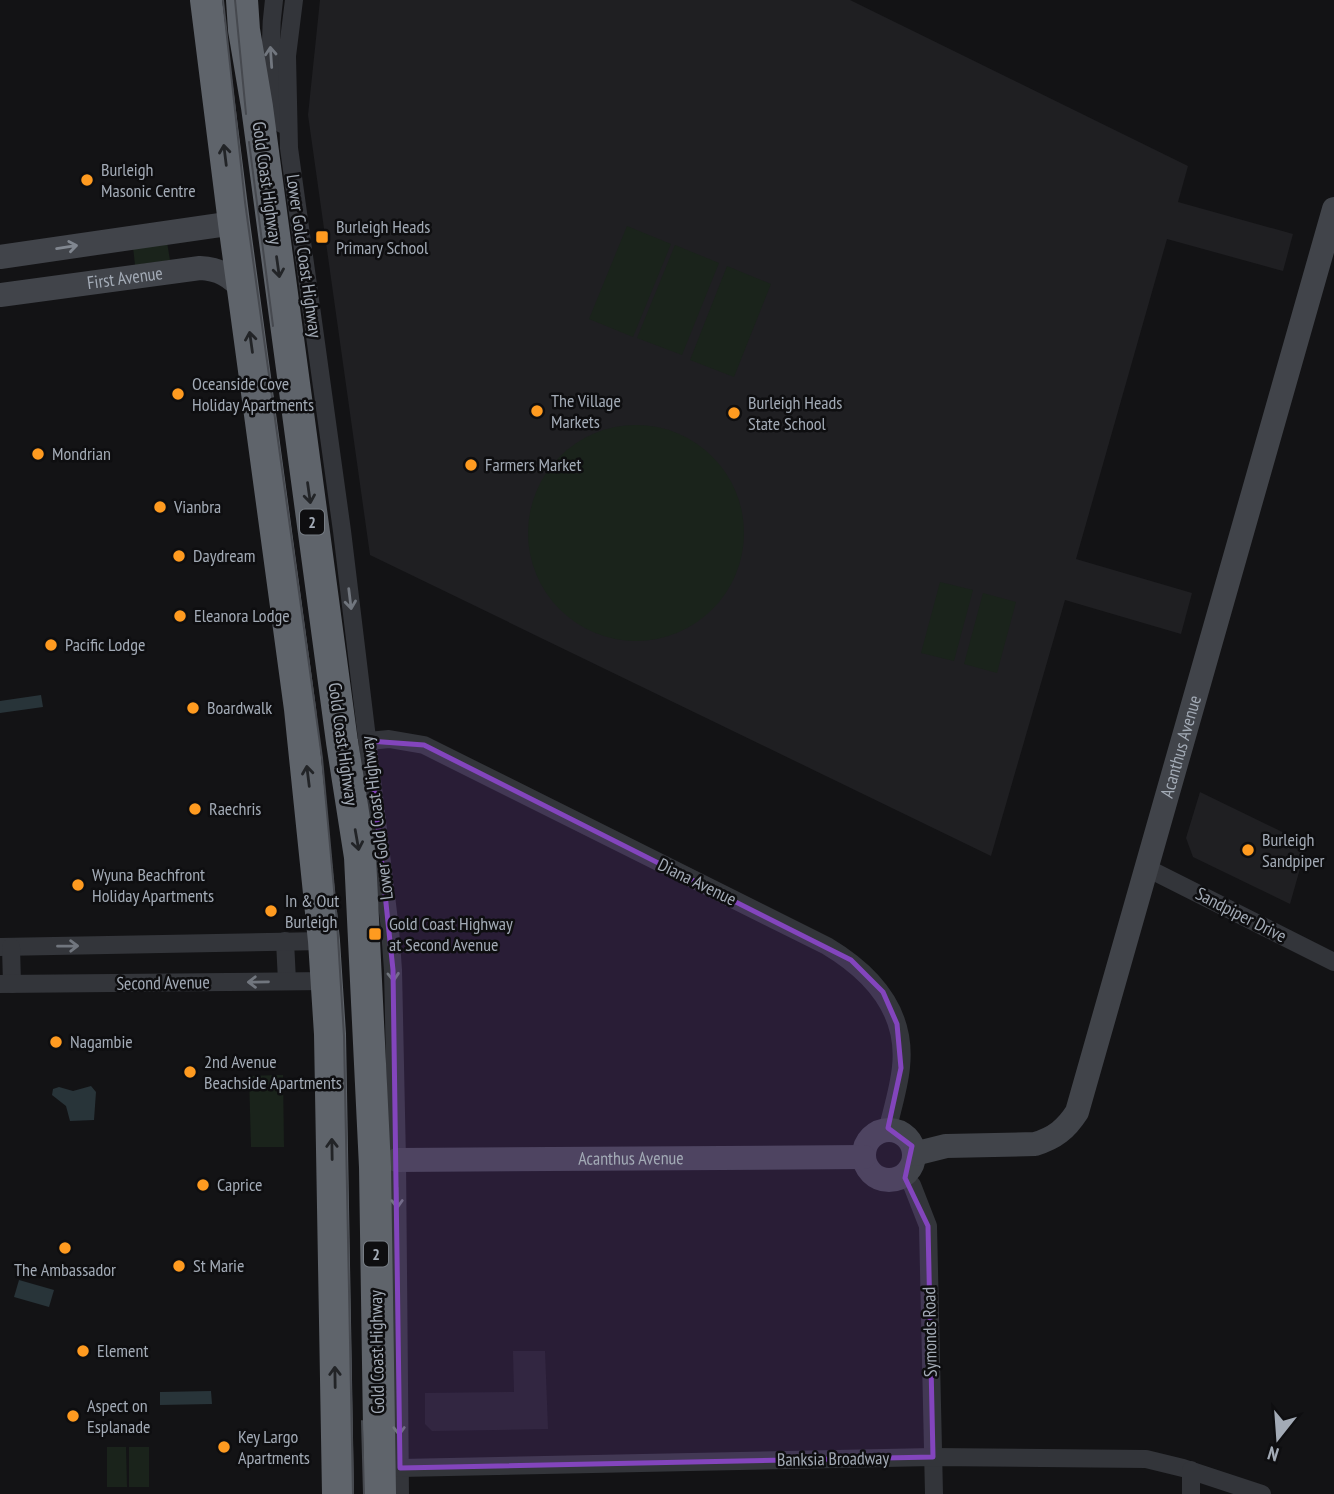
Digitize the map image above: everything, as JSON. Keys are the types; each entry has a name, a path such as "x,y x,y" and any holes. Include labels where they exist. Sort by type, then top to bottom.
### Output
{"highway":[{"name":"2","path":"206,0 300,709 324,941 330,1034 338,1494"},
{"name":"Gold Coast Highway","path":"242,0 342,742 360,857 374,1167 380,1494"}],"street":[{"name":"Lower Gold Coast Highway","path":"274,0 271,61 276,102 289,148"},
{"name":"Lower Gold Coast Highway","path":"294,0 287,56 289,148 369,741 393,971 400,1494"},
{"name":"Acanthus Avenue","path":"914,1154 946,1146 1035,1144 1066,1129 1077,1112 1330,236 1334,209"},
{"path":"0,257 234,223"},
{"name":"First Avenue","path":"0,295 200,268 226,274 243,290"},
{"name":"Diana Avenue","path":"369,741 389,739 424,746 851,960 883,992 897,1024 901,1068 887,1130"},
{"name":"Sandpiper Drive","path":"1147,868 1334,962"},
{"path":"6,984 5,947 324,941"},
{"path":"285,942 287,981"},
{"name":"Second Avenue","path":"6,984 327,981"},
{"path":"887,1130 902,1134 908,1139 914,1154 913,1163 903,1177 895,1180 878,1178 866,1166 864,1157 873,1136 887,1130"},
{"name":"Acanthus Avenue","path":"397,1160 864,1157"},
{"name":"Symonds Road","path":"903,1177 912,1185 928,1226 934,1494"},
{"name":"Banksia Broadway","path":"400,1468 933,1457 1146,1459 1191,1470 1262,1494"},
{"path":"1191,1470 1191,1494"}],"highlighted area":[{"path":"369,741 424,745 851,960 883,992 897,1024 901,1068 888,1128 912,1146 905,1178 928,1226 933,1457 400,1468 393,970"}],"shaded area":[{"name":"Burleigh Heads State School","path":"320,0 850,0 1188,166 1178,202 1293,234 1283,271 1167,239 1076,559 1192,593 1181,634 1065,600 991,856 370,555 308,115"},
{"path":"627,226 671,244 633,337 589,319"},
{"path":"167,242 170,260 135,265 133,247"},
{"path":"675,245 719,263 682,355 637,338"},
{"path":"727,266 771,284 734,377 690,360"},
{"path":"636,425 677,433 696,443 712,457 726,473 736,492 744,533 736,574 726,593 712,609 696,623 677,633 636,641 595,633 576,623 560,609 546,593 536,574 528,533 536,492 546,473 560,457 576,443 595,433"},
{"path":"940,582 973,590 954,661 921,653"},
{"path":"983,593 1016,602 997,673 964,664"},
{"path":"41,695 43,707 0,713 0,701"},
{"name":"Burleigh Sandpiper","path":"1200,792 1307,844 1290,904 1193,857 1186,838"},
{"path":"283,1075 284,1147 251,1147 249,1076"},
{"path":"91,1086 96,1092 94,1120 70,1121 66,1106 52,1095 53,1089 59,1087 73,1091"},
{"path":"19,1280 54,1290 49,1307 14,1297"},
{"path":"513,1351 545,1351 548,1429 432,1431 425,1424 425,1393 514,1392"},
{"path":"211,1391 212,1404 160,1405 160,1392"},
{"path":"107,1447 126,1447 127,1487 107,1487"},
{"path":"129,1447 149,1447 149,1487 129,1487"}],"tram line":[{"path":"223,0 245,202 322,758 337,922 344,1036 353,1494"},
{"path":"235,0 246,114"},
{"path":"249,142 273,326"},
{"path":"362,1421 364,1494"}],"place":[{"name":"Burleigh Masonic Centre","path":"87,180"},
{"name":"Burleigh Heads Primary School","path":"322,237"},
{"name":"Oceanside Cove Holiday Apartments","path":"178,394"},
{"name":"The Village Markets","path":"537,411"},
{"name":"Burleigh Heads State School","path":"734,413"},
{"name":"Mondrian","path":"38,454"},
{"name":"Farmers Market","path":"471,465"},
{"name":"Vianbra","path":"160,507"},
{"name":"Daydream","path":"179,556"},
{"name":"Eleanora Lodge","path":"180,616"},
{"name":"Pacific Lodge","path":"51,645"},
{"name":"Boardwalk","path":"193,708"},
{"name":"Raechris","path":"195,809"},
{"name":"Burleigh Sandpiper","path":"1248,850"},
{"name":"Wyuna Beachfront Holiday Apartments","path":"78,885"},
{"name":"In & Out Burleigh","path":"271,911"},
{"name":"Gold Coast Highway at Second Avenue","path":"375,934"},
{"name":"Nagambie","path":"56,1042"},
{"name":"2nd Avenue Beachside Apartments","path":"190,1072"},
{"name":"Caprice","path":"203,1185"},
{"name":"The Ambassador","path":"65,1248"},
{"name":"St Marie","path":"179,1266"},
{"name":"Element","path":"83,1351"},
{"name":"Aspect on Esplanade","path":"73,1416"},
{"name":"Key Largo Apartments","path":"224,1447"}]}
